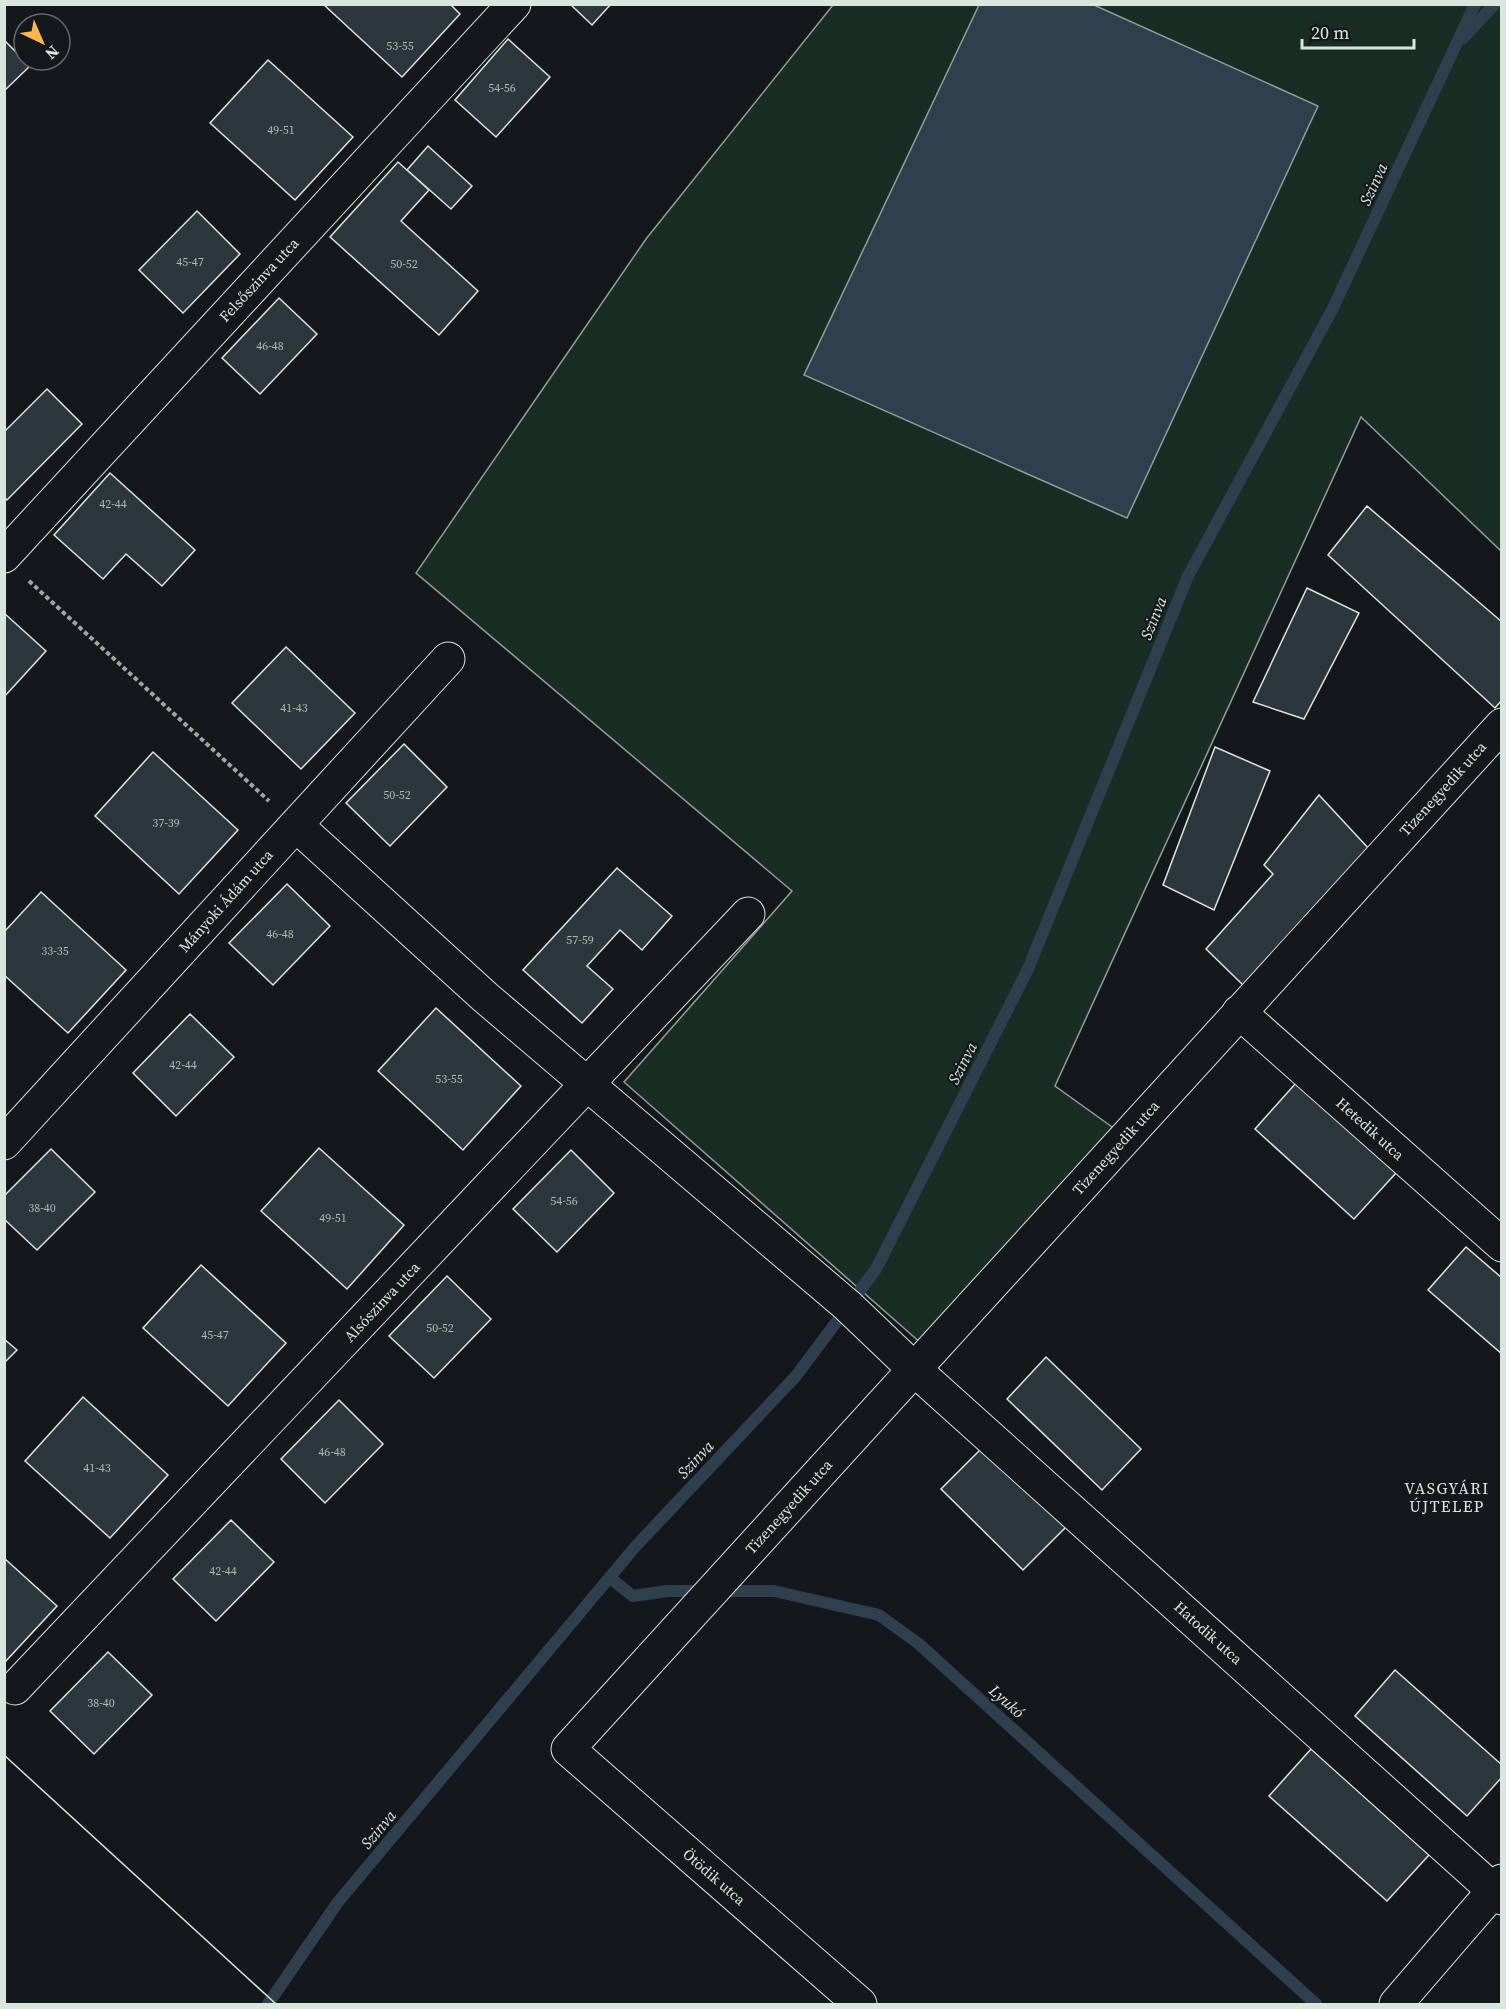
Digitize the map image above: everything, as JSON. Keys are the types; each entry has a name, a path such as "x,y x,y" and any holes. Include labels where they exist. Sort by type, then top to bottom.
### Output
{"street":[{"name":"Felsőszinva utca","path":"13,565 514,4"},
{"name":"Mányoki Ádám utca","path":"4,1143 448,659"},
{"name":"Tizenegyedik utca","path":"568,1749 1502,725"},
{"name":"Hatodik utca","path":"296,825 485,998 848,1306 914,1369 1499,1890"},
{"name":"Alsószinva utca","path":"15,1688 748,914"},
{"name":"Hetedik utca","path":"1239,1012 1502,1245"},
{"name":"Ötödik utca","path":"568,1749 860,2004"},
{"path":"1396,2004 1499,1890"}],"path":[{"path":"13,565 296,825"}],"green space":[{"path":"833,5 1501,5 1501,551 1361,417 1055,1086 1115,1129 922,1344 624,1082 792,891 416,573 646,239"}],"water":[{"path":"979,5 1094,5 1318,106 1127,518 804,375"}],"building":[{"path":"323,4 450,4 460,14 402,77"},
{"path":"570,4 611,4 592,25"},
{"path":"508,39 550,77 496,137 455,100"},
{"path":"4,40 12,48 12,72 24,72 4,91"},
{"path":"268,60 353,137 295,200 210,123"},
{"path":"428,146 472,186 451,209 407,170"},
{"path":"398,162 429,190 401,221 478,291 439,335 330,237"},
{"path":"197,211 240,254 183,313 139,270"},
{"path":"279,298 317,334 260,394 222,358"},
{"path":"47,389 82,424 7,500 4,497 4,432"},
{"path":"110,473 195,550 162,586 126,554 103,579 54,535"},
{"path":"1367,506 1502,622 1502,700 1495,708 1328,555"},
{"path":"1307,588 1359,613 1304,719 1253,702"},
{"path":"4,613 46,651 4,697"},
{"path":"286,647 355,713 301,769 232,703"},
{"path":"404,744 447,787 390,846 346,803"},
{"path":"1215,747 1270,771 1214,910 1163,885"},
{"path":"153,752 238,830 179,894 95,816"},
{"path":"1319,795 1370,850 1245,987 1206,949 1273,874 1264,865"},
{"path":"617,868 672,916 642,950 620,930 587,966 613,989 582,1023 523,970"},
{"path":"287,884 330,926 273,985 229,943"},
{"path":"41,892 126,970 68,1033 4,975 4,932"},
{"path":"436,1008 521,1086 463,1150 378,1071"},
{"path":"190,1014 234,1057 176,1116 133,1073"},
{"path":"1296,1083 1396,1173 1354,1219 1255,1129"},
{"path":"319,1148 404,1225 347,1289 261,1211"},
{"path":"51,1149 95,1192 37,1250 4,1219 4,1196"},
{"path":"571,1150 614,1193 557,1252 513,1209"},
{"path":"1466,1247 1502,1278 1502,1354 1428,1290"},
{"path":"201,1265 286,1343 228,1406 143,1328"},
{"path":"447,1276 491,1319 434,1378 389,1336"},
{"path":"4,1339 17,1350 4,1363"},
{"path":"1046,1357 1141,1449 1102,1490 1007,1399"},
{"path":"83,1397 168,1475 110,1538 25,1461"},
{"path":"339,1400 383,1444 325,1503 281,1459"},
{"path":"985,1445 1067,1526 1023,1570 941,1489"},
{"path":"231,1520 274,1562 216,1621 173,1579"},
{"path":"4,1558 57,1606 4,1663"},
{"path":"108,1652 152,1695 94,1754 50,1711"},
{"path":"1395,1670 1502,1765 1502,1777 1467,1816 1355,1716"},
{"path":"1311,1749 1429,1855 1387,1901 1269,1796"}],"waterway":[{"name":"Szinva","path":"268,2004 338,1902 635,1547 796,1376 876,1269 1028,969 1188,576 1332,310 1475,4"},
{"path":"1463,38 1495,4"},
{"name":"Lyukó","path":"610,1578 633,1596 667,1591 774,1591 879,1615 919,1644 1316,2004"}],"tram line":[{"path":"4,1755 276,2004"}],"district":[{"name":"VASGYÁRI ÚJTELEP","path":"1447,1497"}]}
